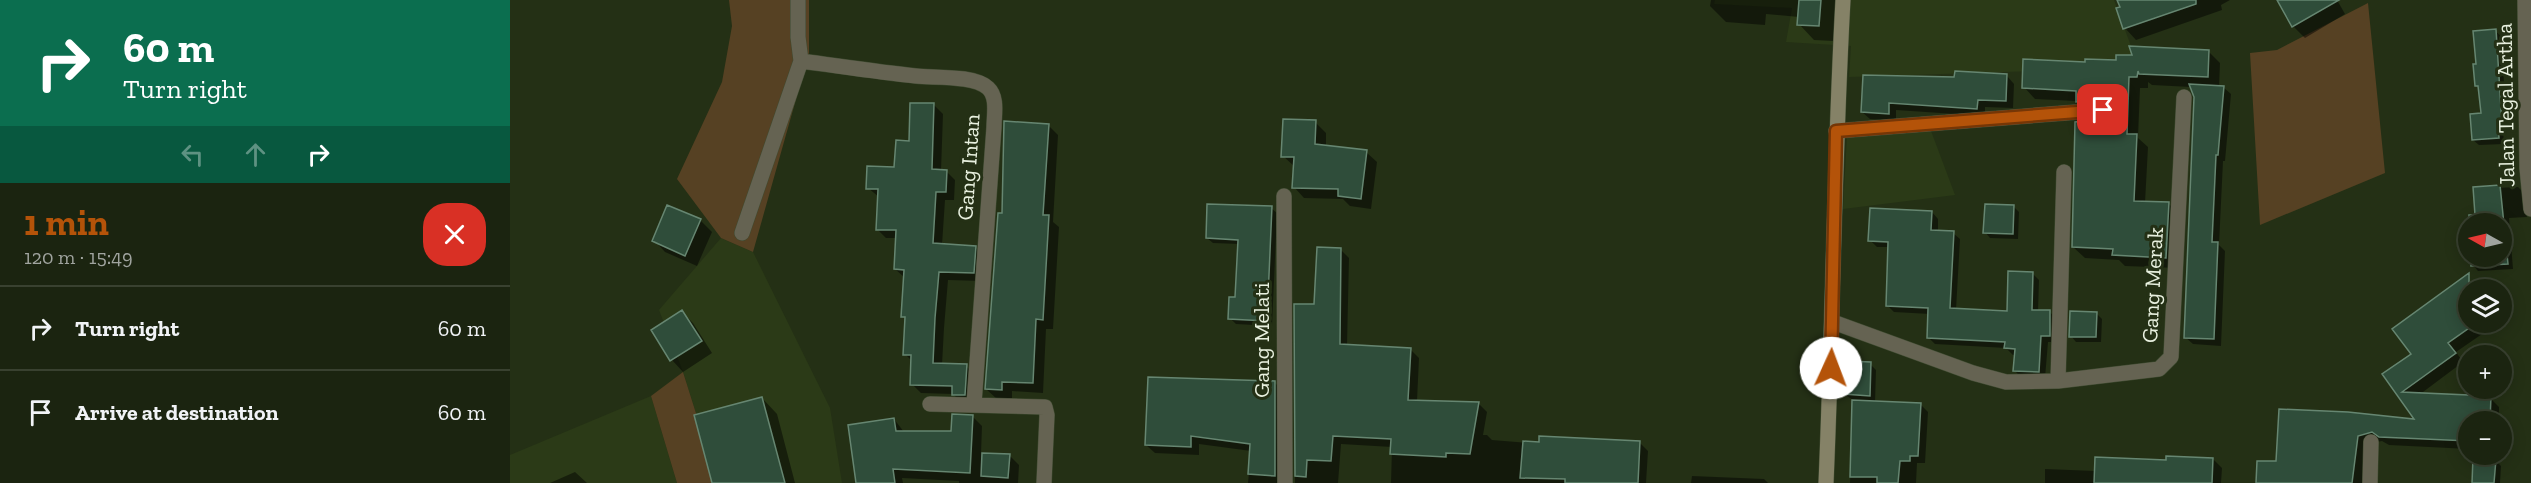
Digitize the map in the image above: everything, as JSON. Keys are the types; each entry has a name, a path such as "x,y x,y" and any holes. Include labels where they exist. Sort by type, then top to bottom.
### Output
{"street":[{"path":"742,233 801,61 798,37 798,0"},
{"path":"1826,483 1833,322 1836,131 1843,0"},
{"name":"Jalan Tegal Artha","path":"2525,0 2527,168 2531,209"},
{"name":"Gang Intan","path":"801,61 916,76 958,79 983,84 991,90 995,99 994,128 974,404"},
{"name":"Gang Merak","path":"1833,322 2006,382 2058,381 2159,369 2171,357 2184,97"},
{"path":"1836,131 2103,110"},
{"path":"2058,381 2064,172"},
{"name":"Gang Melati","path":"1284,196 1285,483"},
{"path":"930,404 1045,407 1047,415 1044,483"},
{"path":"2370,483 2371,442"}],"shaded area":[{"path":"729,0 809,0 809,53 753,252 721,238 677,179 722,82 732,26"},
{"path":"1715,0 2114,0 2138,65 2061,70 1849,77 1851,46 1786,42 1792,8 1714,4"},
{"path":"2368,3 2385,173 2260,225 2250,53 2277,50"},
{"path":"1931,131 1955,195 1843,209 1847,135"},
{"path":"721,238 753,252 830,408 842,483 718,483 683,372 659,310"},
{"path":"683,372 718,483 677,483 651,396"},
{"path":"651,396 677,483 510,483 510,455"}],"building":[{"path":"1799,0 1821,0 1819,26 1797,25"},
{"path":"2117,0 2196,0 2196,4 2123,29 2116,8 2120,7"},
{"path":"2277,0 2339,0 2292,27"},
{"path":"2496,29 2502,124 2498,124 2499,138 2472,140 2470,114 2481,113 2478,86 2475,86 2473,31"},
{"path":"2129,46 2209,50 2208,77 2139,74 2138,71 2137,77 2129,77 2127,134 2137,134 2134,201 2169,202 2166,258 2112,255 2113,249 2072,247 2075,122 2108,118 2113,109 2111,104 2103,100 2076,102 2076,91 2022,88 2023,59 2085,62 2085,59 2116,60 2116,55 2132,55"},
{"path":"1955,71 2007,74 2006,101 1978,100 1977,109 1889,103 1889,114 1861,112 1863,75 1954,77"},
{"path":"2189,84 2224,86 2218,155 2216,155 2212,242 2218,242 2214,339 2184,338 2194,97"},
{"path":"910,103 934,103 932,169 947,170 946,192 936,192 933,243 976,246 974,273 939,272 935,318 933,363 967,364 965,395 952,395 952,386 910,385 911,355 903,355 905,317 901,317 904,270 894,269 896,230 876,230 878,189 866,189 867,166 894,167 896,140 909,141"},
{"path":"1283,119 1316,120 1315,144 1367,150 1361,199 1338,196 1338,189 1292,188 1294,157 1281,157"},
{"path":"1004,121 1049,124 1043,215 1049,215 1043,320 1036,319 1033,383 1002,382 1002,390 985,389 998,213 1002,213"},
{"path":"2500,185 2503,213 2475,213 2473,187"},
{"path":"1207,204 1272,206 1267,321 1228,319 1229,297 1235,297 1238,240 1206,238"},
{"path":"1985,204 2014,205 2013,234 1983,233"},
{"path":"667,205 701,219 685,256 652,241"},
{"path":"1870,208 1932,211 1931,230 1954,231 1950,308 2007,311 2008,271 2033,272 2032,310 2050,310 2050,336 2041,336 2039,372 2013,371 2015,349 2004,348 2005,342 1927,338 1928,308 1886,306 1888,242 1868,241"},
{"path":"1317,247 1341,248 1340,344 1411,348 1408,400 1479,402 1470,454 1446,453 1446,457 1390,454 1391,439 1333,436 1331,461 1307,460 1306,477 1295,476 1294,304 1314,304"},
{"path":"2469,273 2469,279 2461,279"},
{"path":"2458,281 2458,333 2462,333 2448,343 2456,353 2402,392 2458,395 2458,399 2491,399 2490,411 2458,411 2458,441 2379,437 2372,432 2358,436 2352,483 2256,483 2257,461 2276,461 2279,409 2348,412 2414,419 2382,374 2411,354 2392,329"},
{"path":"682,310 702,341 670,361 651,330"},
{"path":"2070,311 2097,312 2096,337 2069,337"},
{"path":"1845,361 1871,362 1870,396 1843,394"},
{"path":"1148,377 1275,381 1275,476 1248,474 1250,444 1191,436 1191,447 1145,445"},
{"path":"762,397 785,483 712,483 694,415"},
{"path":"1852,400 1921,403 1918,456 1910,456 1910,461 1900,461 1898,483 1877,483 1877,477 1850,477"},
{"path":"952,414 973,415 970,473 893,469 895,483 856,483 848,425 894,418 896,431 951,431"},
{"path":"1539,436 1640,441 1638,483 1565,483 1565,479 1520,478 1523,441 1539,442"},
{"path":"982,453 1010,454 1008,478 981,476"},
{"path":"2166,456 2213,458 2212,483 2094,483 2095,457 2166,460"},
{"path":"2473,465 2496,465 2494,483 2472,483"}],"route":[{"path":"1831,368 1836,131 2103,110"}]}
